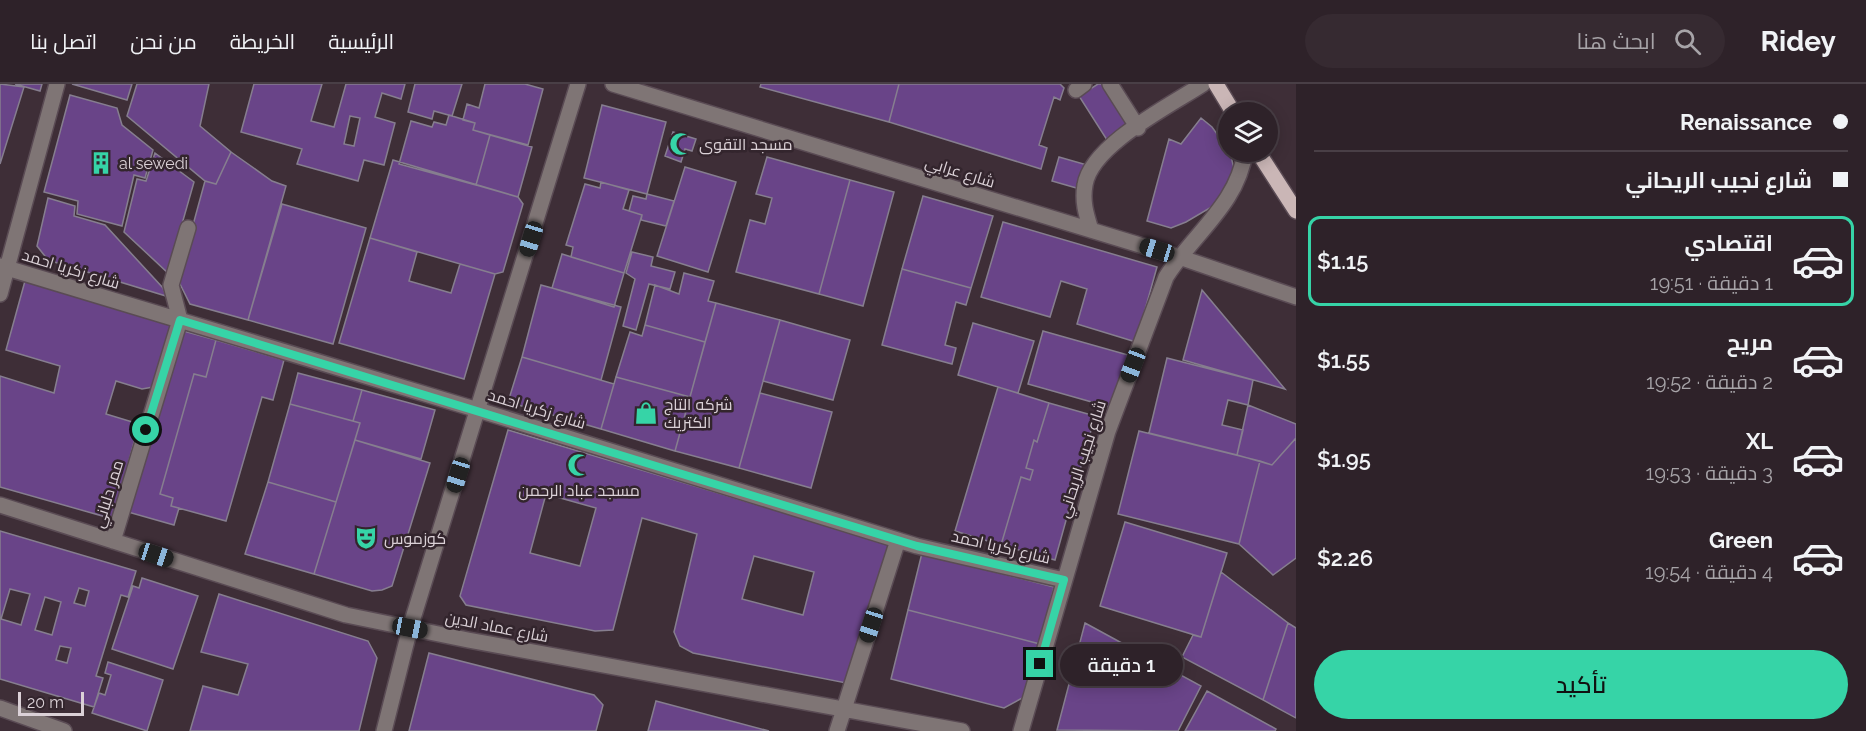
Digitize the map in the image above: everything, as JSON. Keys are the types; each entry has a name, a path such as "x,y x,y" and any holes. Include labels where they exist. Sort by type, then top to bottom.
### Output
{"main road":[{"path":"1216,84 1227,102"},
{"path":"1264,162 1296,211"}],"street":[{"path":"0,294 3,267 57,84"},
{"path":"384,731 410,628 578,84"},
{"name":"شارع عرابي","path":"613,84 1179,257 1296,297"},
{"path":"1110,84 1138,128"},
{"path":"1091,230 1083,207 1085,183 1095,160 1203,84"},
{"name":"شارع نجيب الريحاني","path":"1022,731 1108,431 1166,276 1179,257 1217,215 1233,191 1244,162"},
{"path":"180,320 171,285 188,228"},
{"name":"شارع زكريا احمد","path":"3,267 478,410 898,540 1064,580"},
{"name":"ممر دلباني","path":"113,541 180,320"},
{"name":"شارع عماد الدين","path":"0,505 346,615 962,731"},
{"path":"837,731 898,540"},
{"path":"0,708 64,731"}],"building":[{"path":"0,84 24,87 0,164"},
{"path":"15,84 42,84 40,91"},
{"path":"72,84 132,84 127,100"},
{"path":"137,84 209,84 200,126 231,152 216,184 205,181 127,116"},
{"path":"254,84 322,84 311,121 334,127 346,84 405,84 401,99 382,93 375,117 395,123 384,165 364,160 358,181 297,164 302,149 241,132","holes":["350,116 360,118 354,146 344,144"]},
{"path":"415,84 462,84 452,116 434,111 432,119 408,112"},
{"path":"485,84 525,84 543,89 528,145 473,130 475,123 463,120 467,104 479,108"},
{"path":"761,84 899,84 889,122 760,87"},
{"path":"899,84 1060,84 1064,88 1060,100 1054,97 1039,145 1047,148 1041,169 889,122"},
{"path":"1098,84 1106,84 1131,124 1107,140 1079,96"},
{"name":"al sewedi","path":"70,95 117,108 122,125 153,150 145,178 134,175 122,226 77,214 78,201 44,192"},
{"path":"602,105 666,122 647,194 584,178"},
{"path":"449,115 475,123 473,130 490,135 476,185 399,164 411,121 432,127 434,122 446,125"},
{"path":"1201,118 1218,135 1218,162 1232,162 1234,169 1232,184 1215,205 1171,228 1147,221 1169,139 1181,144"},
{"name":"مسجد التقوى","path":"673,132 696,139 692,151 685,149 681,162 665,156"},
{"path":"490,135 532,147 518,197 476,185"},
{"path":"231,152 272,181 286,186 248,320 190,304 178,280 205,181 216,184"},
{"path":"155,153 194,182 168,273 124,232 137,179 146,181"},
{"path":"767,157 850,180 819,294 736,272 750,220 765,224 772,198 756,194"},
{"path":"1059,157 1087,165 1080,189 1052,181"},
{"path":"393,160 518,197 523,204 503,272 495,274 370,238"},
{"path":"685,167 736,182 708,272 657,256"},
{"path":"850,180 894,192 863,306 819,294"},
{"path":"601,182 629,190 623,209 642,215 624,273 571,257 573,247 566,245 585,184 600,188"},
{"path":"647,194 674,201 666,226 641,220 642,215 629,211 633,196 646,199"},
{"path":"923,196 993,216 971,288 902,269"},
{"path":"48,198 75,206 74,216 105,225 163,288 166,296 48,260 37,246"},
{"path":"282,204 366,228 333,344 248,320"},
{"path":"1003,222 1157,267 1136,342 1077,324 1087,289 1061,281 1050,317 981,297"},
{"path":"370,238 417,252 409,281 451,293 460,264 495,274 464,379 339,343"},
{"path":"632,252 653,257 651,266 675,272 670,289 649,284 636,330 623,326 635,279 626,273"},
{"path":"562,254 624,273 614,307 552,288"},
{"path":"902,269 971,288 966,305 956,302 945,345 956,348 952,364 882,345"},
{"path":"684,273 714,281 708,301 716,303 705,342 645,325 655,285 679,294"},
{"path":"25,281 173,322 153,387 142,389 116,381 106,414 139,424 113,519 0,487 0,376 54,393 60,366 6,350"},
{"path":"541,285 621,307 601,380 522,357"},
{"path":"1202,290 1285,389 1183,360"},
{"path":"716,303 780,320 739,468 675,451"},
{"path":"780,320 850,340 833,400 763,381"},
{"path":"973,323 1034,341 1018,393 958,375"},
{"path":"645,325 705,342 690,397 616,377 630,332 642,336"},
{"path":"180,330 216,340 206,377 194,374 160,494 173,498 171,506 179,508 174,525 128,512"},
{"path":"1043,331 1128,355 1113,408 1028,384"},
{"path":"216,340 284,360 273,400 262,397 226,521 171,506 173,498 160,494 194,374 206,377"},
{"path":"522,357 614,384 601,429 508,402"},
{"path":"1167,358 1253,380 1248,405 1228,400 1222,425 1243,430 1237,455 1149,433"},
{"path":"298,373 362,390 353,421 290,404"},
{"name":"شركه التاج الكتريك","path":"616,377 690,397 675,451 601,429"},
{"path":"998,387 1049,403 1026,468 1033,470 1030,480 1021,477 1001,545 955,531"},
{"path":"362,390 435,410 421,459 355,440 360,423 353,421"},
{"path":"760,393 832,412 811,488 739,468"},
{"path":"1049,403 1095,416 1055,560 1001,545 1021,477 1030,480 1033,470 1026,468"},
{"path":"290,404 360,423 336,502 268,482"},
{"path":"1248,405 1296,424 1296,438 1272,465 1237,455"},
{"path":"508,430 889,544 846,683 693,653 680,646 674,632 697,534 642,518 613,630 595,631 466,605 460,596","holes":["546,494 596,508 580,566 530,553","754,556 814,572 803,615 742,599"]},
{"path":"1139,431 1260,461 1239,544 1118,514"},
{"path":"1296,438 1296,558 1273,575 1239,544 1260,461 1272,465"},
{"name":"كوزموس","path":"355,440 430,463 392,586 382,590 372,591 314,574"},
{"path":"268,482 336,502 314,574 245,554"},
{"path":"1125,522 1227,553 1201,637 1100,606"},
{"path":"0,531 136,571 128,597 121,595 96,676 103,678 94,707 0,679","holes":["79,588 89,591 85,606 74,603","10,589 30,594 21,625 1,619","45,597 61,602 52,635 35,630","60,646 71,648 67,663 56,660"]},
{"path":"922,553 1054,587 1040,644 908,610"},
{"path":"1221,572 1288,623 1263,700 1182,657 1193,635 1201,637"},
{"path":"142,578 198,596 173,669 112,649 133,586 139,588"},
{"path":"219,594 368,641 377,658 359,731 190,731 203,686 238,695 248,664 201,652"},
{"path":"908,610 1040,644 1026,696 1004,708 891,679"},
{"path":"1085,623 1201,686 1178,731 1057,730"},
{"path":"1288,623 1296,628 1296,718 1263,700"},
{"path":"429,653 594,695 603,705 596,731 409,731"},
{"path":"108,662 163,680 147,731 92,713 99,693 105,695 111,675 105,673"},
{"path":"1207,691 1276,729 1275,731 1185,731"},
{"path":"656,701 769,731 648,731"}],"place":[{"name":"مسجد التقوى","path":"681,144"},
{"name":"al sewedi","path":"101,163"},
{"name":"شركه التاج الكتريك","path":"646,413"},
{"name":"مسجد عباد الرحمن","path":"579,465"},
{"name":"كوزموس","path":"366,538"}],"route":[{"path":"146,430 180,320 917,546 1064,580 1040,664"}]}
